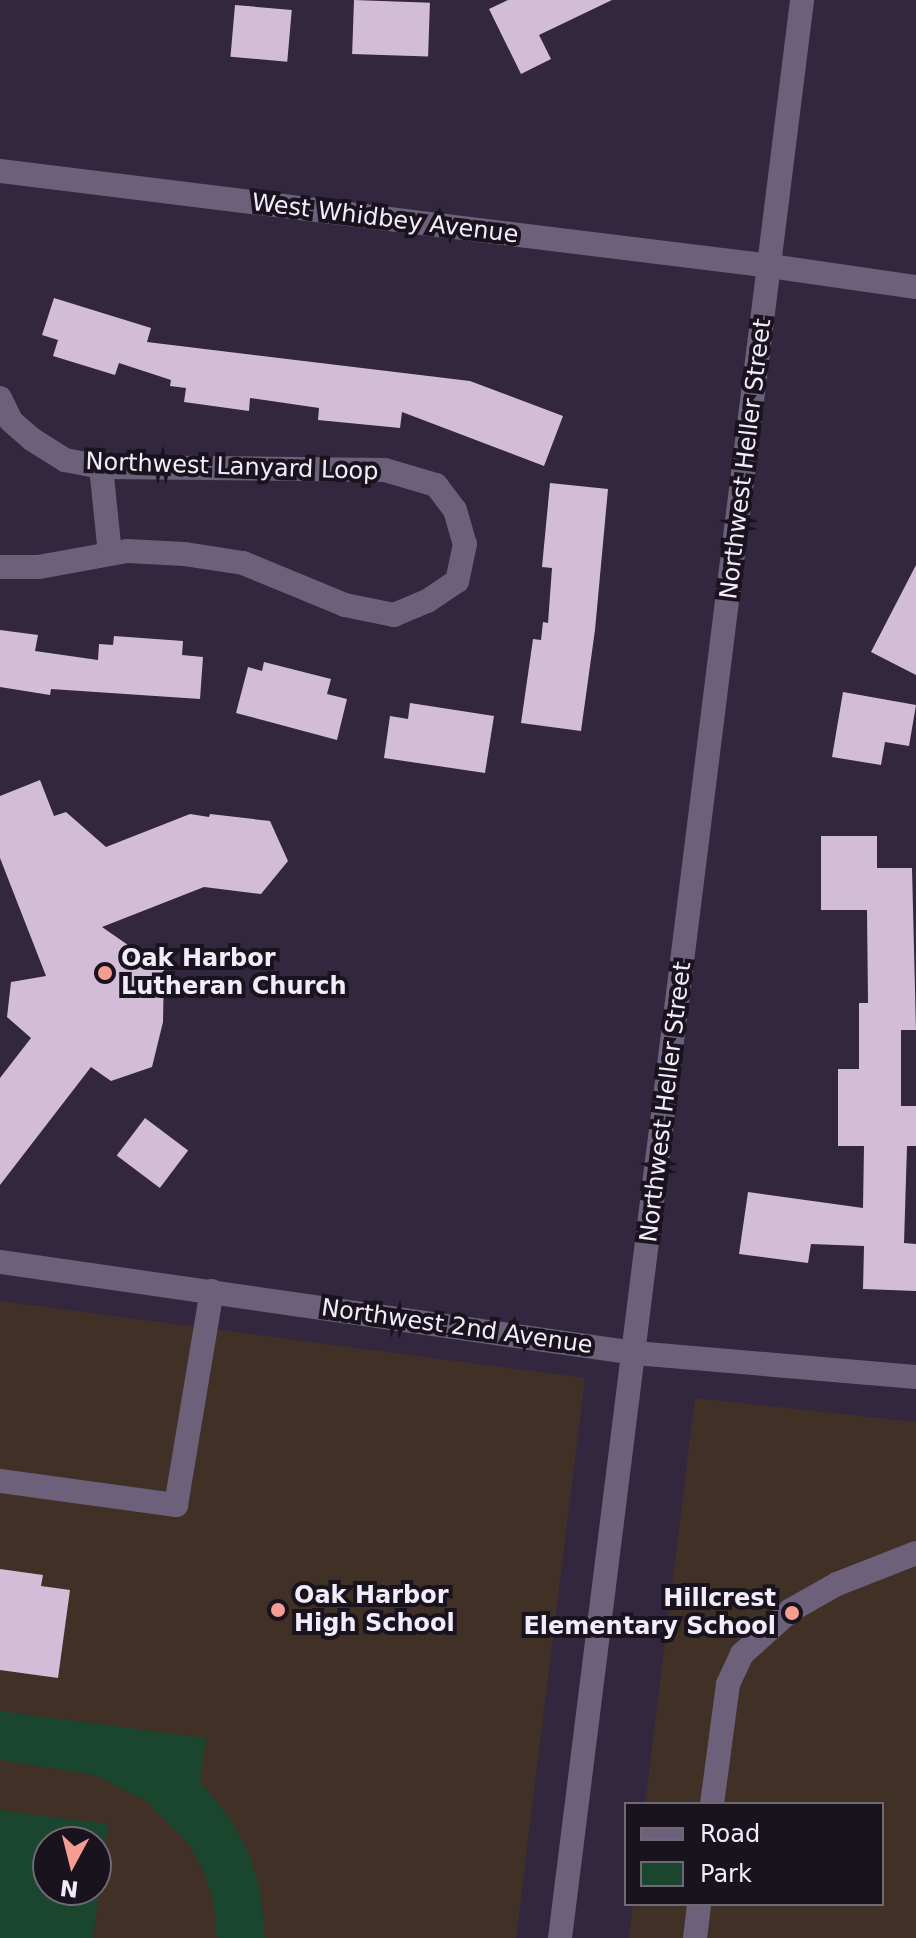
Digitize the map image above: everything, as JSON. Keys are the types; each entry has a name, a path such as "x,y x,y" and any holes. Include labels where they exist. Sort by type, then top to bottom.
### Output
{"street":[{"name":"Northwest Heller Street","path":"560,1938 802,0"},
{"name":"West Whidbey Avenue","path":"1,175 770,266 916,287"},
{"name":"Northwest Lanyard Loop","path":"0,398 11,421 33,440 65,460 101,467 385,470 436,485 455,510 465,544 457,581 427,601 394,615 345,605 243,563 127,551 39,567 0,567"},
{"path":"101,467 110,554"},
{"name":"Northwest 2nd Avenue","path":"0,1262 635,1353 916,1377"},
{"path":"0,1481 176,1505 212,1291"},
{"path":"712,1802 728,1684 742,1654 791,1610 837,1584 916,1553"},
{"path":"695,1938 699,1906"}],"shaded area":[{"name":"Oak Harbor High School","path":"0,1301 585,1378 516,1938 0,1938"},
{"name":"Hillcrest Elementary School","path":"695,1398 916,1422 916,1938 629,1938 633,1906 884,1906 884,1802 645,1802"}],"green space":[{"path":"0,1711 206,1738 200,1782 230,1819 249,1854 260,1889 265,1938 217,1938 213,1900 204,1872 189,1845 148,1802 95,1775 0,1760"},
{"path":"0,1810 108,1824 32,1826 32,1906 97,1906 93,1938 0,1938"}],"building":[{"path":"354,0 430,3 428,57 352,54"},
{"path":"508,0 612,0 539,35 551,59 521,74 489,9"},
{"path":"235,5 292,10 287,62 230,57"},
{"path":"54,298 151,328 147,342 470,381 563,416 544,466 402,412 400,428 318,420 319,408 250,398 249,411 184,402 186,388 170,386 171,380 119,363 115,375 53,356 58,340 42,335"},
{"path":"550,483 608,489 595,630 581,731 521,723 533,639 541,640 543,622 548,623 552,568 542,567"},
{"path":"916,565 916,675 871,652"},
{"path":"0,630 38,635 35,651 98,660 99,644 113,645 114,636 183,641 182,655 203,657 200,699 51,689 50,695 0,687"},
{"path":"264,662 331,679 327,694 347,699 337,740 236,713 248,667 262,671"},
{"path":"843,692 916,705 909,746 885,742 881,765 832,757"},
{"path":"410,703 494,716 485,773 384,758 390,716 408,719"},
{"name":"Oak Harbor Lutheran Church","path":"40,780 54,816 66,812 106,847 190,814 209,817 210,814 270,821 288,861 261,894 204,887 102,927 164,970 163,1022 152,1067 111,1081 91,1067 0,1185 0,1078 31,1038 7,1017 11,982 46,976 0,858 0,796"},
{"path":"821,836 877,836 877,868 912,868 916,1030 901,1030 901,1106 916,1106 916,1146 907,1146 904,1243 916,1244 916,1291 863,1289 864,1246 811,1244 808,1263 739,1254 748,1192 863,1208 864,1146 838,1146 838,1069 859,1069 859,1003 868,1003 867,910 821,910"},
{"path":"145,1118 188,1150 160,1188 117,1156"},
{"path":"0,1569 43,1575 41,1586 70,1590 58,1678 0,1670"}],"place":[{"name":"Oak Harbor Lutheran Church","path":"105,973"},
{"name":"Oak Harbor High School","path":"278,1610"},
{"name":"Hillcrest Elementary School","path":"792,1613"}]}
